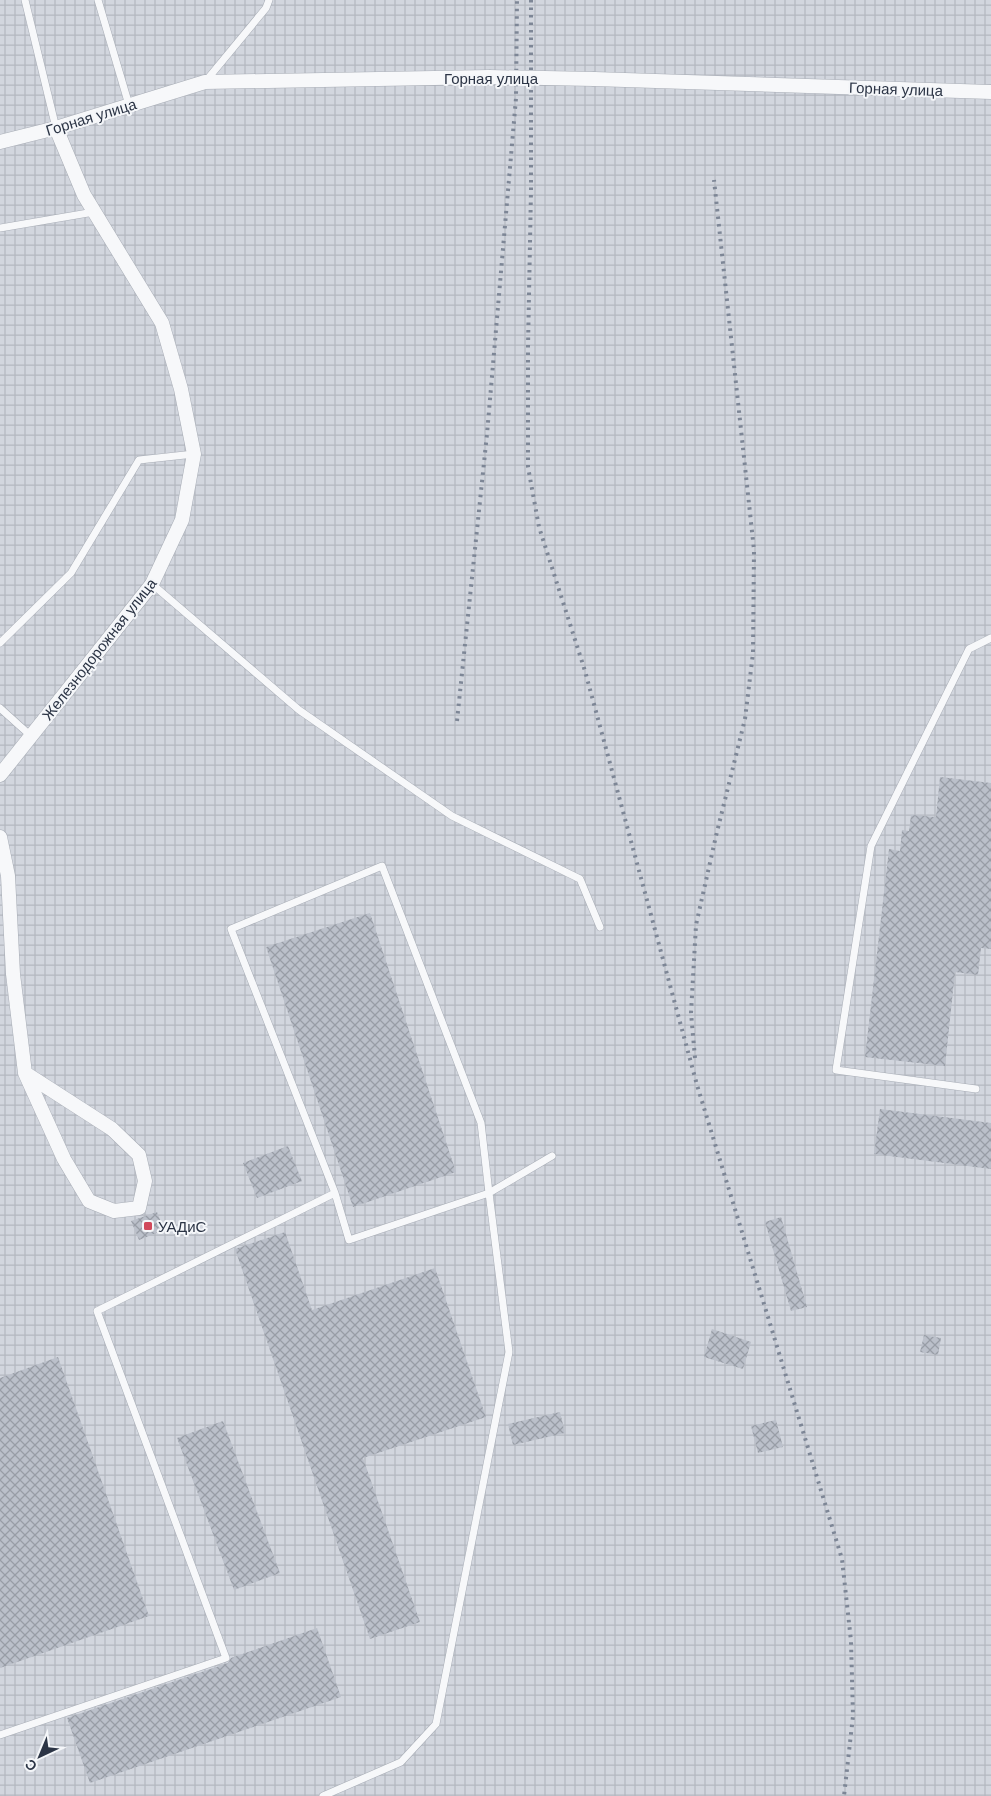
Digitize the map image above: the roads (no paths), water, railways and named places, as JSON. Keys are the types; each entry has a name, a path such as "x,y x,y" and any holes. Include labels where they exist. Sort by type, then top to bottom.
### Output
{"street":[{"name":"Горная улица","path":"0,142 56,128 205,82 489,77 991,92"},
{"name":"Железнодорожная улица","path":"0,775 152,584 182,520 194,454 181,389 162,323 84,196 56,128"},
{"path":"0,838 8,876 13,974 25,1073 64,1159 89,1201 114,1211 139,1208 145,1181 139,1155 112,1129 25,1073"}],"lane":[{"path":"25,0 56,128"},
{"path":"98,0 129,106"},
{"path":"205,82 266,8 269,0"},
{"path":"0,228 94,212"},
{"path":"0,643 71,573 139,460 194,454"},
{"path":"152,584 299,710 452,816 580,879 600,927"},
{"path":"976,1089 836,1070 871,846 969,649 991,638"},
{"path":"0,708 31,736"},
{"path":"323,1796 401,1762 436,1724 509,1352 489,1193 482,1123 382,866 231,929 335,1193 349,1240 489,1193 552,1156"},
{"path":"0,1734 226,1658 97,1311 335,1193"}],"railway":[{"path":"457,721 487,434 516,98 517,0"},
{"path":"531,0 528,467 539,527 585,671 697,1085 842,1559 851,1641 853,1716 844,1796"},
{"path":"695,1058 691,1013 696,925 745,719 753,653 754,550 714,180"}],"place":[{"name":"УАДиС","path":"148,1226"}]}
